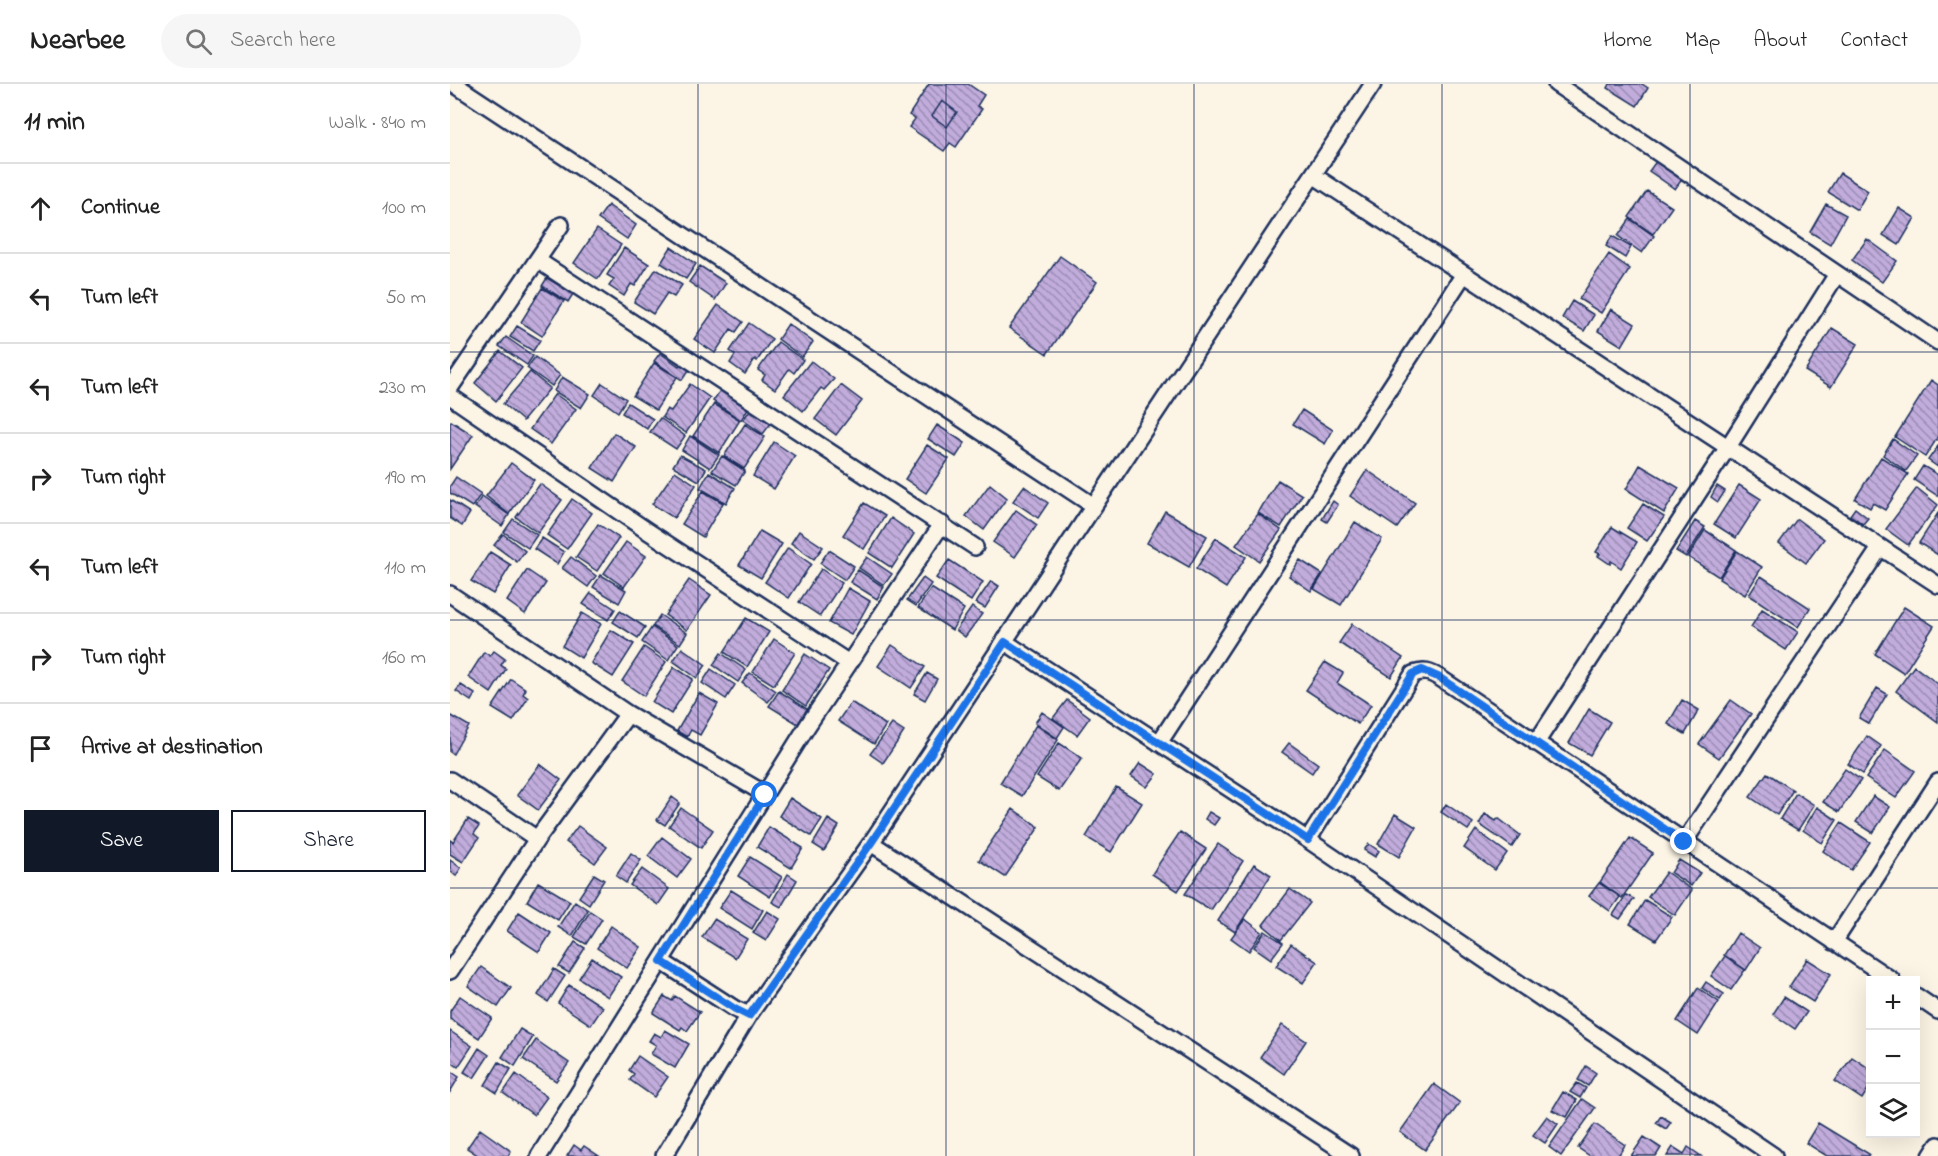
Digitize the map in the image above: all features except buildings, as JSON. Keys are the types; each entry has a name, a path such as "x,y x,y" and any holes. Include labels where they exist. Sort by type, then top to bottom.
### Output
{"street":[{"path":"454,84 1094,506"},
{"path":"664,1156 749,1016 871,843 1373,84"},
{"path":"1556,84 1938,342"},
{"path":"1313,175 1938,585"},
{"path":"450,388 561,225"},
{"path":"537,260 975,547"},
{"path":"1159,743 1464,274"},
{"path":"1536,743 1837,274"},
{"path":"450,396 646,530 849,663"},
{"path":"539,1156 849,663 942,525"},
{"path":"1684,842 1880,548"},
{"path":"450,594 628,714 765,795"},
{"path":"1005,642 1308,840 1774,1156"},
{"path":"1308,840 1413,674 1422,670 1433,674 1885,976"},
{"path":"451,966 537,839 628,714"},
{"path":"450,780 537,839"},
{"path":"1834,942 1938,782"},
{"path":"871,843 1352,1156"},
{"path":"661,961 749,1016"},
{"path":"1920,999 1938,1011"},
{"path":"1931,1156 1938,1145"}],"route":[{"path":"765,795 661,961 749,1016 871,843 1005,642 1308,840 1413,674 1422,670 1440,678 1684,842"}]}
